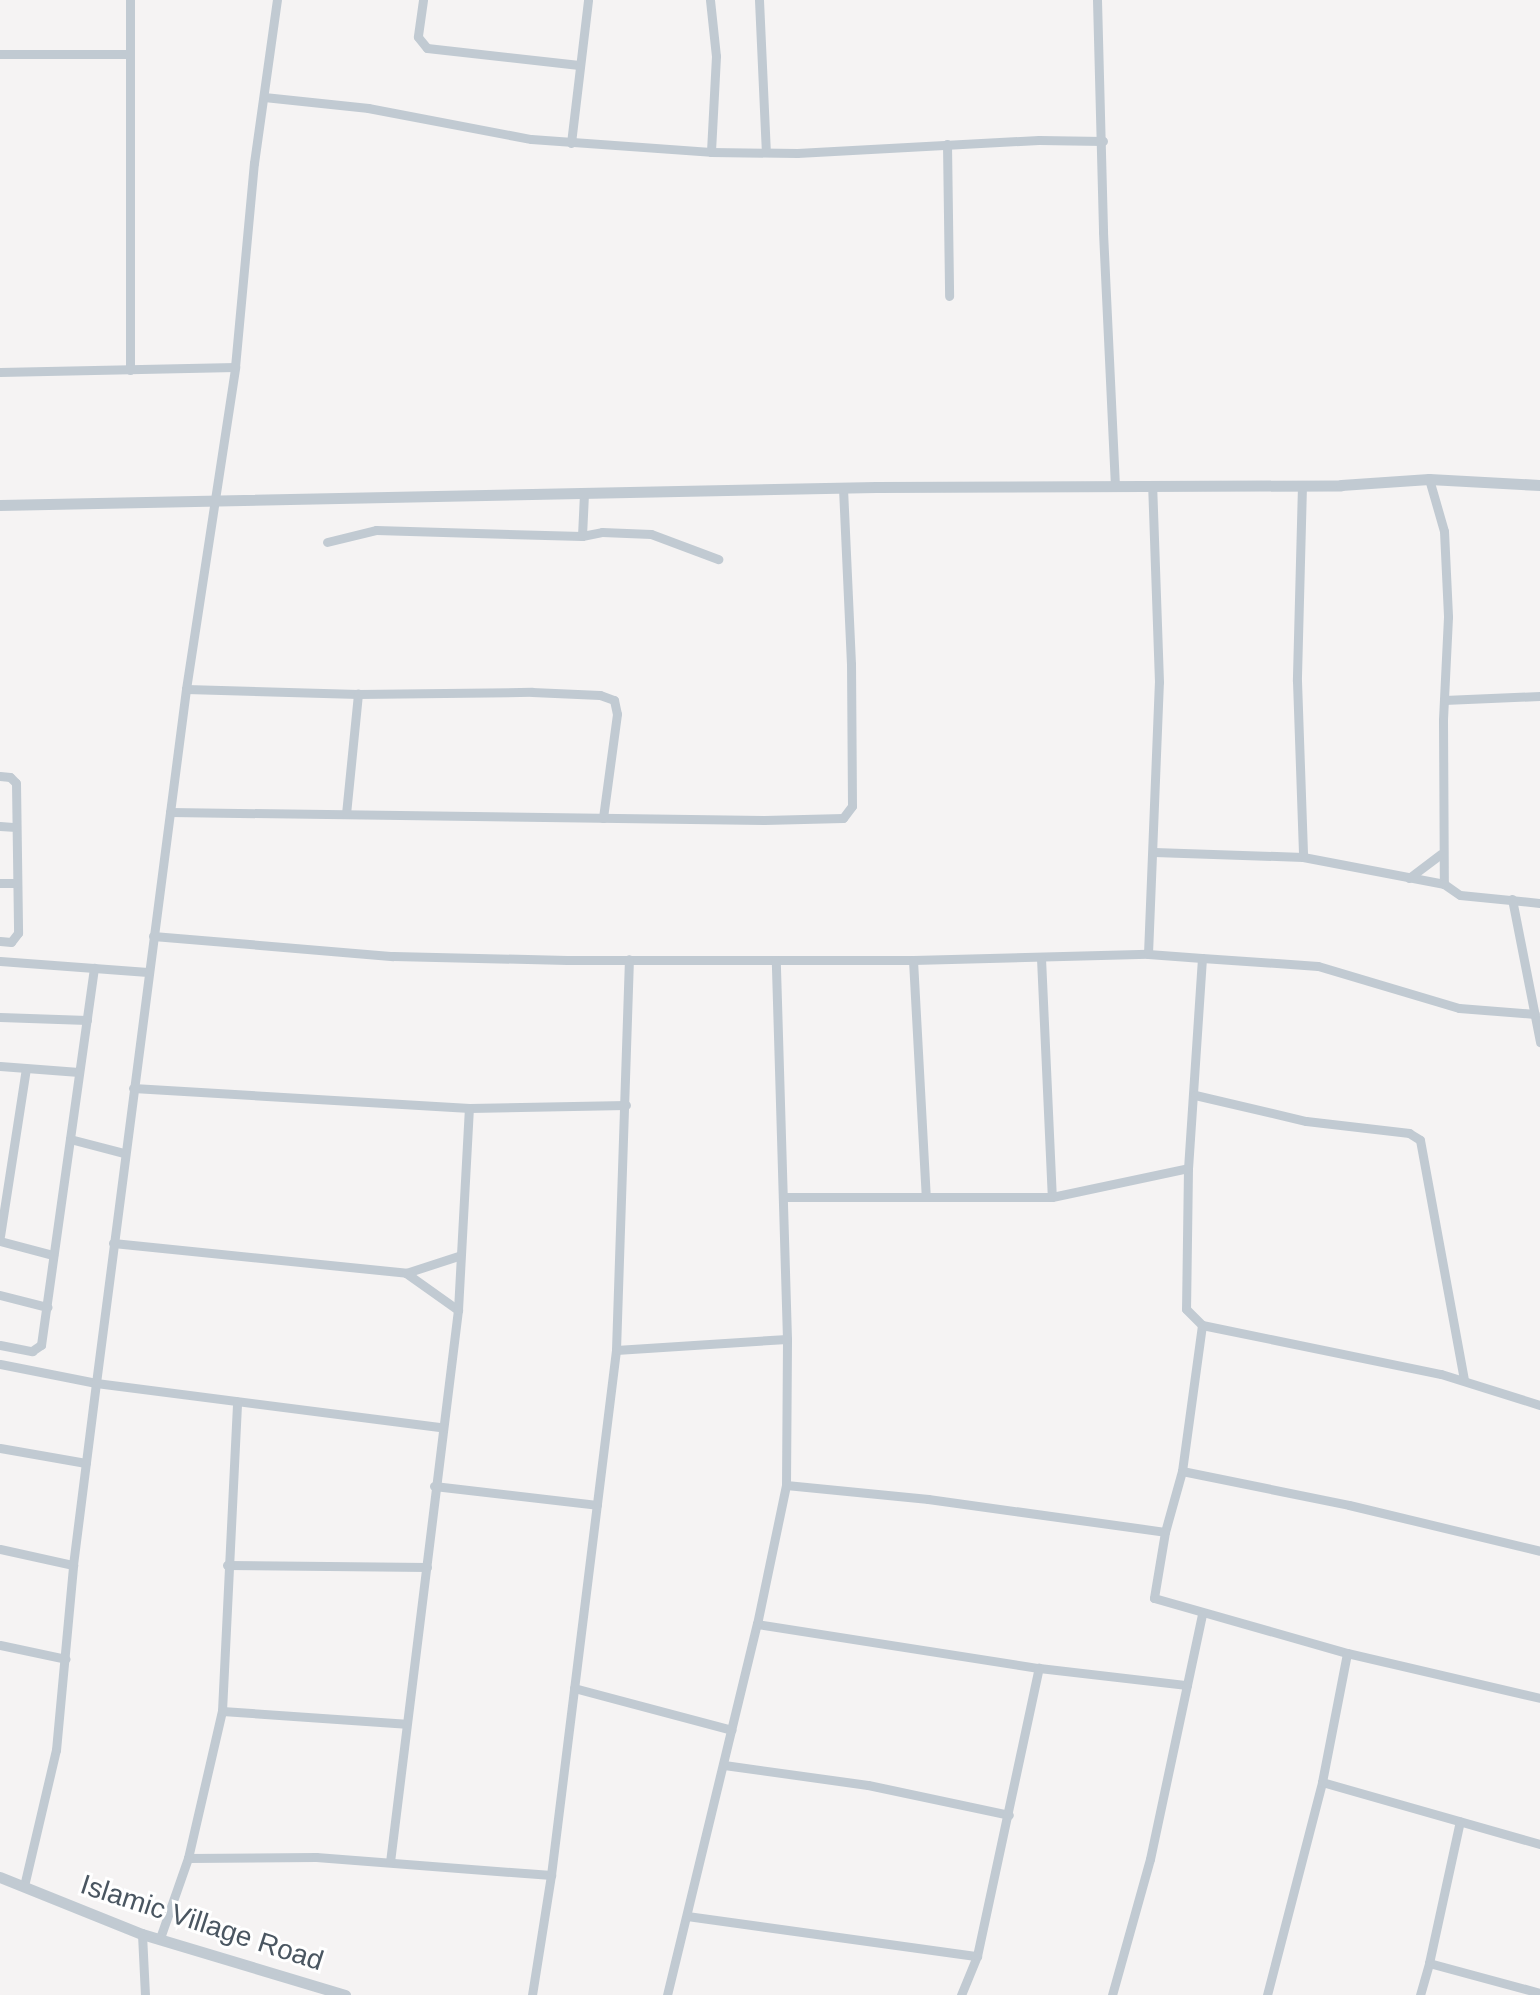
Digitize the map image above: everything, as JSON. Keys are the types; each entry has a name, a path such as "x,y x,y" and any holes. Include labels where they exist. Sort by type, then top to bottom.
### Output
{"street":[{"path":"130,0 130,370"},
{"path":"24,1886 47,1798 66,1659 73,1565 124,1153 186,689 235,367 277,0"},
{"path":"423,0 418,37 427,48 579,65"},
{"path":"571,143 588,0"},
{"path":"710,0 716,56 711,152"},
{"path":"759,0 766,152"},
{"path":"1097,0 1103,232 1115,486"},
{"path":"0,54 129,54"},
{"path":"264,97 368,108 517,137 711,152 1103,141"},
{"path":"947,144 949,296"},
{"path":"0,372 235,367"},
{"path":"0,505 843,488 1302,485 1429,479 1540,485"},
{"path":"1429,479 1444,531 1448,617 1441,854 1444,884"},
{"path":"1148,954 1159,682 1152,485"},
{"path":"1302,485 1297,681 1303,857"},
{"path":"170,812 829,821 849,813 852,806 851,664 843,488"},
{"path":"582,536 584,493"},
{"path":"327,542 376,530 582,536 602,532 651,534 718,559"},
{"path":"186,689 358,694 532,692 600,695 614,700 617,714 603,818"},
{"path":"346,814 358,694"},
{"path":"1444,700 1540,696"},
{"path":"0,776 10,777 16,783 18,933 11,942 0,941"},
{"path":"0,826 16,827"},
{"path":"1154,852 1303,857 1444,884 1460,895 1540,903"},
{"path":"1409,878 1441,854"},
{"path":"0,883 17,883"},
{"path":"1512,899 1540,1042"},
{"path":"153,936 393,956 913,960 1148,954 1318,966 1459,1008 1535,1014"},
{"path":"1041,958 1052,1197"},
{"path":"1202,958 1188,1168 1186,1309 1202,1325 1464,1380 1540,1405"},
{"path":"532,1995 551,1875 616,1350 629,959"},
{"path":"667,1995 757,1624 786,1485 787,1339 776,960"},
{"path":"913,960 926,1197"},
{"path":"0,961 148,972"},
{"path":"0,1345 37,1349 47,1307 94,968"},
{"path":"0,1017 87,1020"},
{"path":"0,1066 79,1072"},
{"path":"26,1069 4,1183 0,1239 53,1255"},
{"path":"133,1088 469,1108 626,1105"},
{"path":"1195,1095 1306,1121 1409,1133 1420,1140 1464,1380"},
{"path":"390,1862 441,1427 458,1310 458,1256 469,1108"},
{"path":"70,1139 124,1153"},
{"path":"784,1197 1052,1197 1188,1168"},
{"path":"113,1243 406,1273 458,1256"},
{"path":"406,1273 458,1310"},
{"path":"0,1295 47,1307"},
{"path":"1202,1325 1182,1471 1165,1532 1154,1598 1347,1653 1540,1698"},
{"path":"616,1350 787,1339"},
{"path":"0,1364 96,1383 441,1427"},
{"path":"160,1938 188,1858 222,1711 237,1401"},
{"path":"0,1448 86,1463"},
{"path":"1182,1471 1349,1505 1540,1551"},
{"path":"786,1485 928,1499 1165,1532"},
{"path":"434,1486 597,1505"},
{"path":"0,1549 73,1565"},
{"path":"227,1565 427,1567"},
{"path":"1112,1995 1150,1859 1202,1614"},
{"path":"757,1624 1039,1668 1187,1685"},
{"path":"0,1645 66,1659"},
{"path":"1267,1995 1322,1782 1347,1653"},
{"path":"961,1995 977,1956 1039,1668"},
{"path":"574,1688 732,1730"},
{"path":"222,1711 406,1724"},
{"path":"724,1765 868,1785 1009,1815"},
{"path":"1322,1782 1540,1844"},
{"path":"1420,1995 1460,1821"},
{"path":"188,1858 316,1857 551,1875"},
{"name":"Islamic Village Road","path":"0,1877 142,1934 312,1989 345,1995"},
{"path":"687,1916 977,1956"},
{"path":"142,1934 145,1995"},
{"path":"1429,1963 1540,1993"}]}
